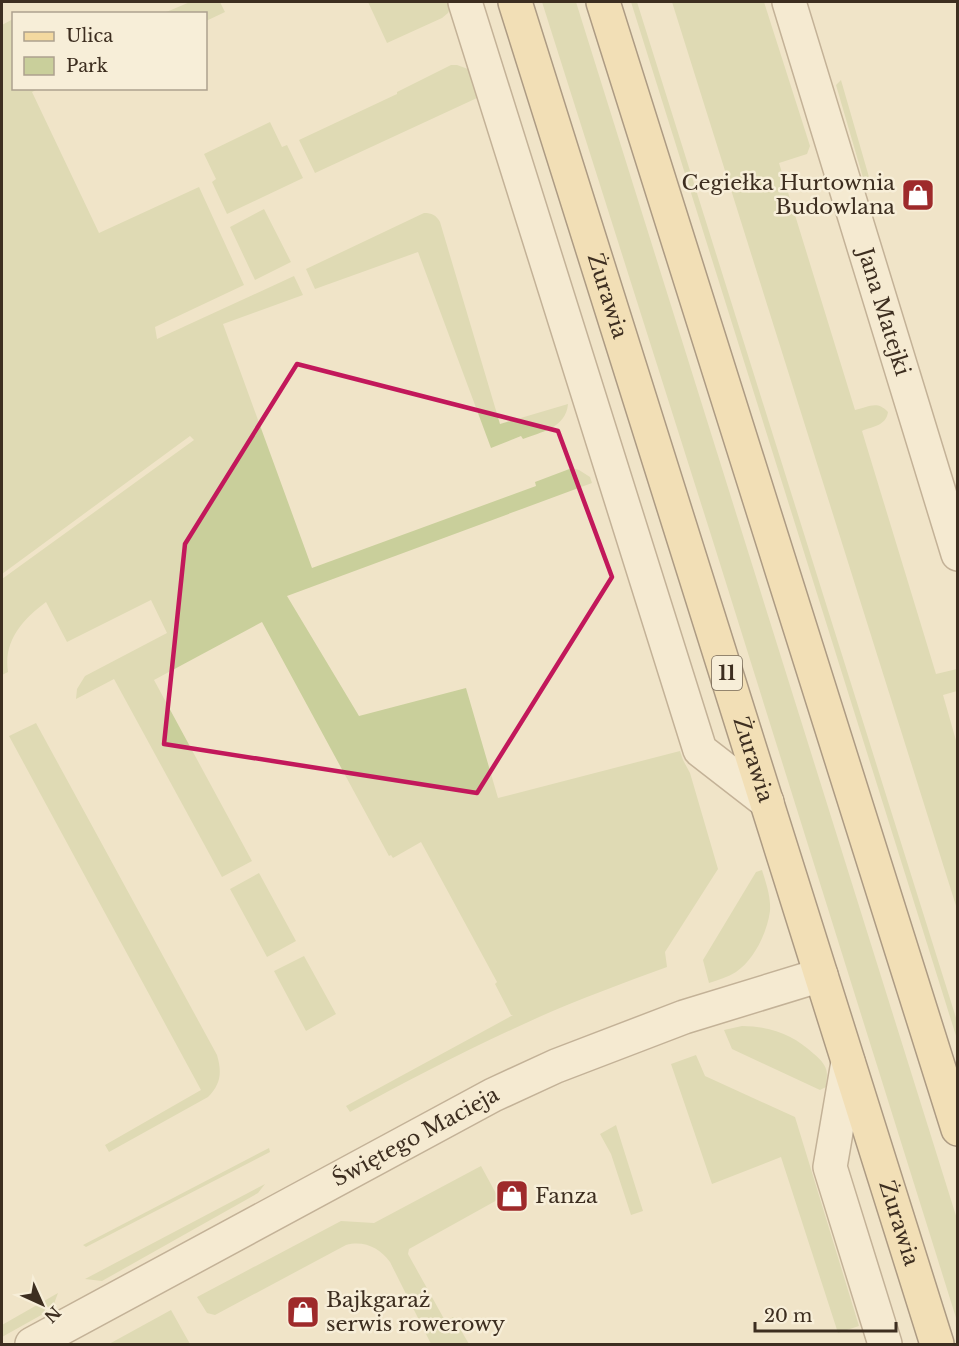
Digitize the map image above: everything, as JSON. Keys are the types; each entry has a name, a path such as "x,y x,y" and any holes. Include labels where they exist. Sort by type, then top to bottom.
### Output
{"main road":[{"name":"Żurawia","path":"516,2 937,1344"},
{"path":"603,2 957,1130"}],"street":[{"path":"465,2 700,750 767,802"},
{"name":"Jana Matejki","path":"789,2 957,554"},
{"name":"Świętego Macieja","path":"32,1344 493,1095 556,1066 684,1017 821,975"},
{"path":"848,1062 830,1167 885,1344"}],"highlighted area":[{"path":"297,364 558,431 612,577 477,793 164,744 185,544"}],"green space":[{"path":"190,2 220,2 225,12 207,21 207,12 166,12"},
{"path":"368,2 448,2 450,9 442,18 387,43"},
{"path":"542,2 576,2 957,1219 957,1321 711,535"},
{"path":"631,2 637,2 957,1021 957,1039"},
{"path":"672,2 764,2 810,146 807,154 779,163 855,410 876,405 888,412 882,423 862,431 936,674 957,669 957,691 943,695 957,744 957,909"},
{"path":"12,20 12,90 36,90 32,92 99,233 199,187 244,285 155,327 157,339 294,276 303,295 223,324 312,568 536,486 535,482 572,468 590,477 592,483 287,596 359,716 466,688 498,798 680,751 690,773 718,869 665,952 667,967 532,1020 350,1112 346,1106 513,1015 421,842 393,858 389,856 262,622 154,680 252,861 222,877 114,679 76,699 77,689 85,676 167,633 151,600 67,642 46,602 16,632 9,650 8,672 2,675 2,579 194,440 190,436 2,574 2,25"},
{"path":"451,65 468,69 477,98 315,173 299,140 397,94"},
{"path":"841,80 871,184 864,181 836,85"},
{"path":"270,122 282,147 287,145 303,178 227,214 212,182 216,179 204,154"},
{"path":"264,209 291,262 255,280 230,227"},
{"path":"424,213 434,215 440,222 500,424 568,404 563,419 552,428 523,439 521,436 491,448 418,252 315,289 306,269"},
{"path":"36,723 219,1061 218,1082 208,1097 109,1152 105,1145 201,1090 9,736"},
{"path":"762,870 770,906 763,937 743,967 709,983 703,960 756,872"},
{"path":"259,873 296,941 267,957 230,889"},
{"path":"304,956 336,1014 306,1031 274,971"},
{"path":"742,1026 772,1030 806,1047 825,1067 826,1087 820,1090 732,1049 724,1030"},
{"path":"696,1055 705,1076 795,1117 859,1326 838,1333 781,1157 712,1184 671,1064"},
{"path":"616,1125 643,1211 631,1215 611,1154 600,1134"},
{"path":"269,1148 270,1152 86,1247 83,1245"},
{"path":"481,1166 499,1199 409,1249 408,1254 443,1317 448,1320 453,1317 469,1344 431,1344 390,1262 376,1249 365,1244 346,1245 215,1315 207,1313 197,1297 341,1221 374,1223"},
{"path":"265,1184 258,1193 102,1281 85,1279"},
{"path":"58,1293 52,1309 2,1337 2,1325"},
{"path":"171,1310 190,1344 109,1344"}],"place":[{"name":"Cegiełka Hurtownia Budowlana","path":"918,195"},
{"name":"Fanza","path":"512,1196"},
{"name":"Bajkgaraż serwis rowerowy","path":"303,1312"}]}
